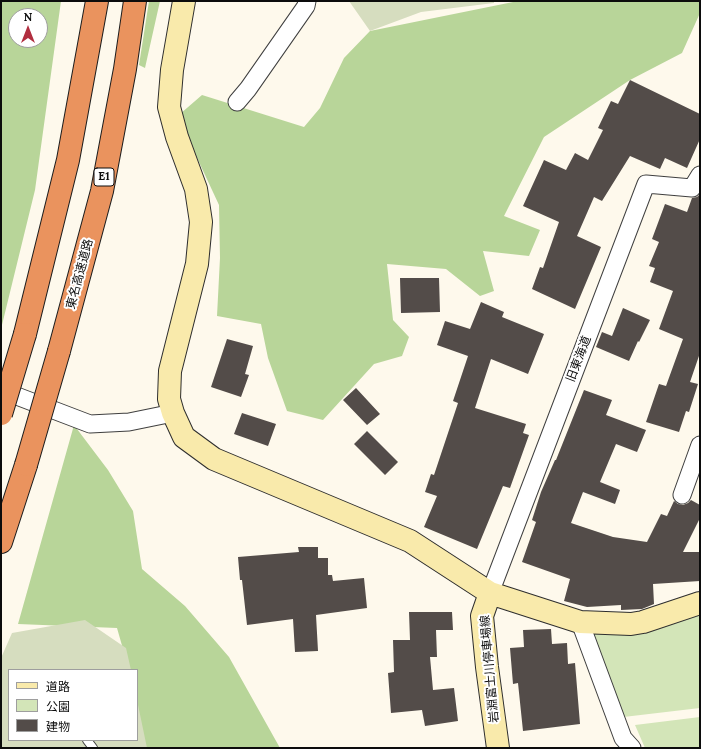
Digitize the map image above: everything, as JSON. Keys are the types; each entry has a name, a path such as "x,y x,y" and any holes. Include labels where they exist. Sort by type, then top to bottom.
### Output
{"highway":[{"path":"1,414 25,334 68,160 96,1"},
{"name":"東名高速道路","path":"1,542 26,465 59,351 102,191 125,69 135,1"}],"street":[{"path":"184,1 172,70 169,107 177,137 196,189 201,222 197,264 170,371 169,399 173,413 184,437 214,459 410,541 490,593 580,622 631,624 643,622 700,604"},
{"path":"237,102 248,89 306,6 307,1"},
{"name":"旧東海道","path":"490,593 646,184 692,188 700,175"},
{"path":"1,390 90,424 129,422 173,413"},
{"path":"682,495 700,445"},
{"name":"岩淵富士川停車場線","path":"490,593 482,616 498,748"},
{"path":"580,622 623,738 632,748"}],"green space":[{"path":"1,1 61,1 35,190 1,329"},
{"path":"149,1 160,1 145,68 139,65"},
{"path":"349,1 494,1 494,3 421,12 370,31"},
{"path":"518,1 700,1 700,13 682,53 630,80 544,137 504,216 540,230 529,256 483,251 494,291 480,296 446,269 387,264 393,320 409,337 402,356 374,364 323,420 287,411 268,358 261,324 217,316 220,258 219,205 192,147 180,114 202,95 304,127 320,108 344,58 370,31"},
{"path":"74,425 108,470 133,511 142,569 185,606 229,657 280,748 141,748 138,713 138,669 129,669 117,628 18,624"},
{"path":"700,615 700,708 615,718 591,630 643,634"},
{"path":"85,620 126,648 131,669 8,669 8,741 138,741 138,705 147,748 1,748 1,658 12,633"},
{"path":"700,717 700,748 645,748 635,725"}],"building":[{"path":"630,80 700,114 700,139 687,168 665,158 660,169 630,156 602,201 594,197 577,236 601,247 575,309 532,289 540,267 543,268 559,222 523,206 544,160 566,170 575,153 588,160 603,130 598,128 611,101 618,104"},
{"path":"700,194 700,353 690,382 698,384 689,412 686,411 679,432 646,422 659,384 666,386 683,339 659,329 673,291 650,282 655,268 649,266 659,242 652,239 665,204 687,212 692,198 697,197"},
{"path":"400,278 439,278 440,312 401,313"},
{"path":"481,302 504,312 502,317 544,334 528,374 491,359 475,408 526,424 523,433 529,435 510,488 503,486 477,549 424,527 437,496 425,492 431,474 434,475 458,403 453,401 468,356 437,345 445,321 470,329"},
{"path":"623,308 650,320 629,361 596,347 602,332 612,336"},
{"path":"227,339 253,346 245,374 249,375 241,397 211,387"},
{"path":"356,388 380,414 367,425 343,400"},
{"path":"584,390 612,400 606,415 646,430 637,452 616,444 600,482 620,490 615,504 583,492 571,523 613,537 647,542 661,514 667,516 674,501 683,505 691,500 700,505 700,518 683,552 700,552 700,581 653,584 654,604 642,609 621,610 621,605 587,607 564,601 570,579 522,562 536,522 532,520 541,492 556,460"},
{"path":"242,413 276,424 268,446 234,434"},
{"path":"367,431 398,462 385,475 354,444"},
{"path":"298,547 318,547 318,558 328,558 328,575 332,575 333,581 364,578 367,608 316,615 318,651 295,652 293,619 247,625 238,557 299,552"},
{"path":"409,612 452,612 453,630 436,630 437,657 430,657 433,690 454,688 458,721 425,726 422,710 391,713 388,673 394,672 393,640 410,640"},
{"path":"551,629 552,644 567,643 568,664 575,663 580,724 523,731 518,683 513,684 510,648 524,647 523,630"}]}
